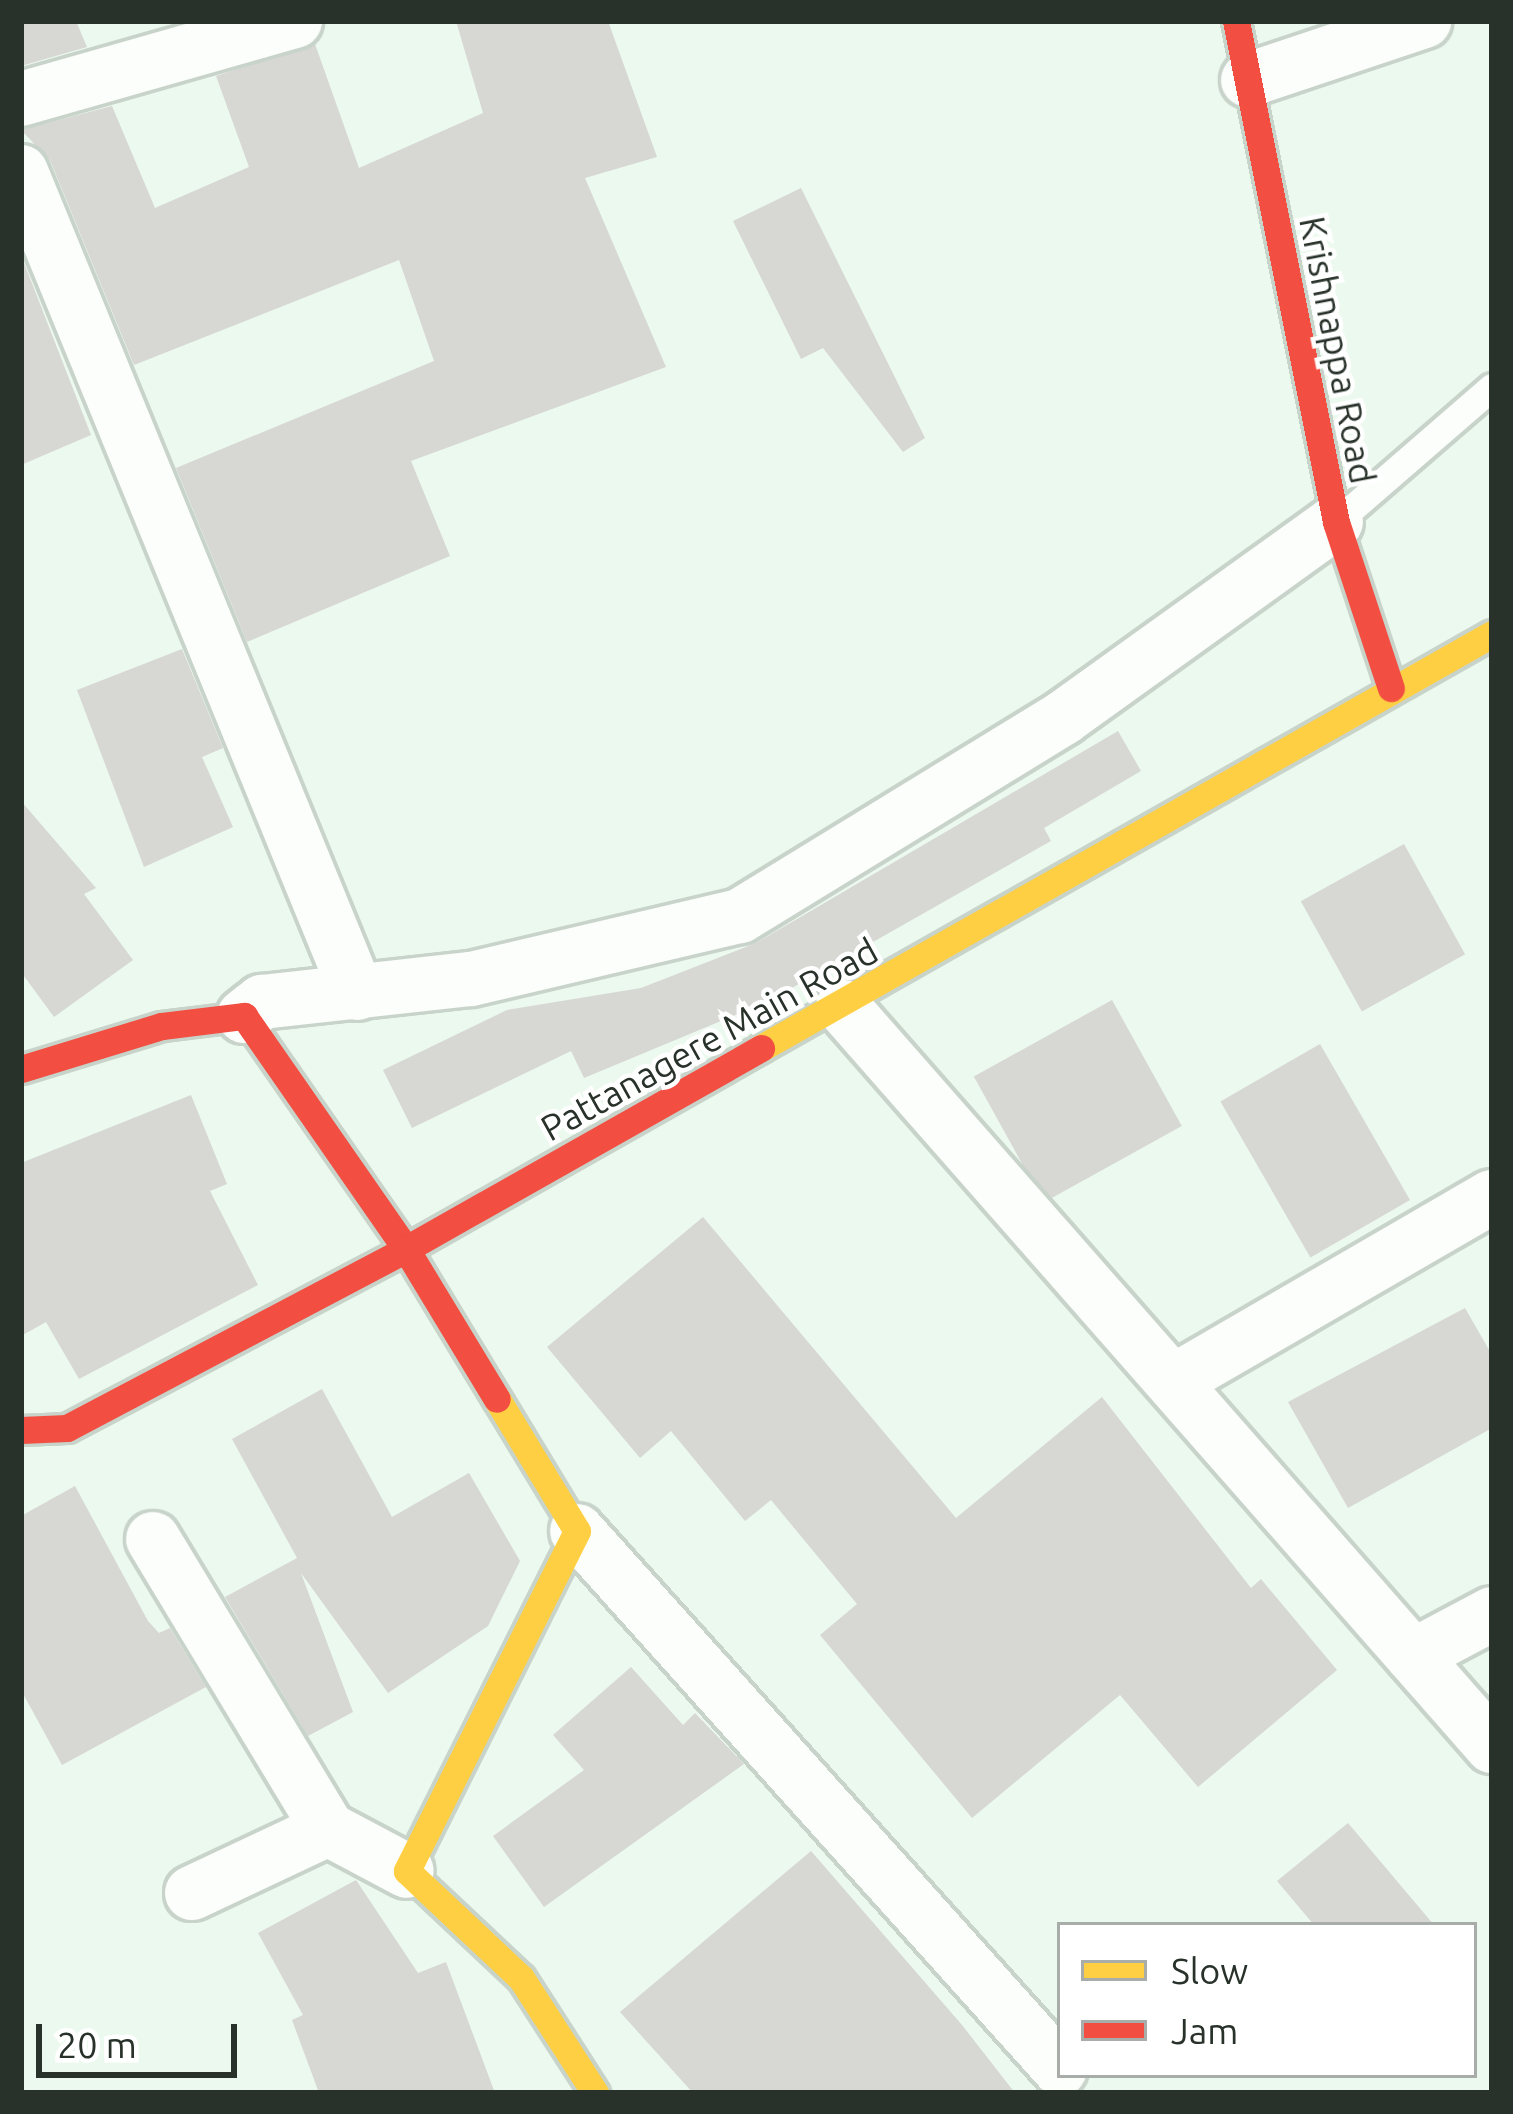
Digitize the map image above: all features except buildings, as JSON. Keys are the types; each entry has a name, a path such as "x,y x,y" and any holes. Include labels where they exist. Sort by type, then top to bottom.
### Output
{"street":[{"path":"21,99 295,21"},
{"name":"Krishnappa Road","path":"1236,21 1336,523 1391,688"},
{"path":"1248,80 1424,21"},
{"path":"21,172 357,993"},
{"path":"21,1069 163,1026 244,1016 262,1002 471,980 740,916 1063,718 1336,523"},
{"name":"Pattanagere Main Road","path":"21,1430 67,1428 406,1249 843,1007 1492,634"},
{"path":"843,1007 1176,1380 1492,1746"},
{"path":"244,1016 406,1249 577,1531 1057,2065"},
{"path":"1176,1380 1492,1196"},
{"path":"407,1870 577,1531"},
{"path":"153,1539 328,1829 407,1870 521,1978 585,2062 595,2093"},
{"path":"1413,1655 1492,1614"},
{"path":"192,1893 328,1829"}],"lane":[{"path":"1336,523 1492,387"}],"traffic: slow":[{"path":"761,1048 1492,634"},
{"path":"497,1399 577,1531 407,1871 521,1978 595,2093"}],"traffic: jam":[{"path":"1236,21 1336,522 1391,688"},
{"path":"21,1069 162,1026 244,1016 406,1249 761,1048"},
{"path":"21,1430 67,1428 406,1249 497,1399"}]}
